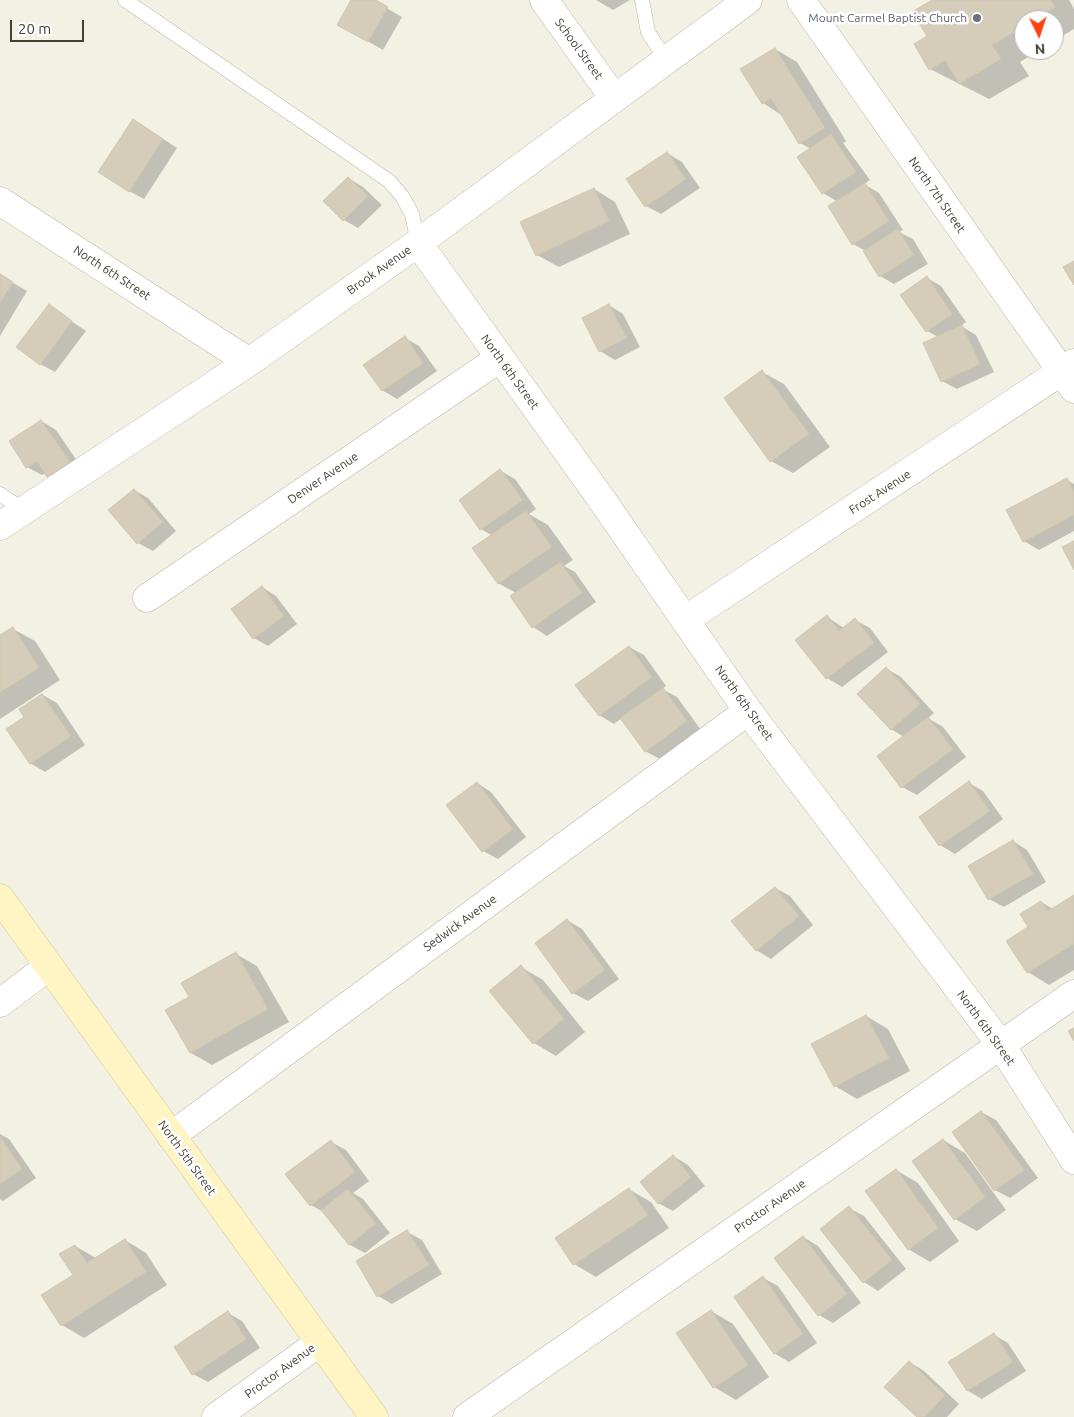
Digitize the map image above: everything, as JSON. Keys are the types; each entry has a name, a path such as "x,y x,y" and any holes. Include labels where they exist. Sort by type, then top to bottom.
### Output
{"main road":[{"name":"North 5th Street","path":"0,898 374,1417"}],"street":[{"name":"School Street","path":"544,0 614,98"},
{"name":"Brook Avenue","path":"0,526 249,362 418,243 748,0"},
{"name":"North 7th Street","path":"801,0 1070,374"},
{"name":"North 6th Street","path":"0,201 249,362"},
{"name":"North 6th Street","path":"418,243 748,711 1001,1045 1074,1160"},
{"name":"Denver Avenue","path":"146,598 500,358"},
{"name":"Frost Avenue","path":"685,620 1070,374"},
{"name":"Sedwick Avenue","path":"171,1136 748,711"},
{"path":"0,1003 49,966"},
{"name":"Proctor Avenue","path":"467,1417 1074,994"},
{"name":"Proctor Avenue","path":"216,1417 320,1342"}],"lane":[{"path":"125,0 389,181 402,196 412,214 418,243"},
{"path":"642,0 648,32 666,60"},
{"path":"0,494 24,510"}],"building":[{"path":"351,0 376,0 388,7 368,42 337,25"},
{"path":"932,0 1051,0 1055,7 1050,10 1014,10 1014,32 992,45 1001,59 959,84 945,60 929,70 914,44 927,36 912,12"},
{"path":"775,48 825,128 799,144 771,98 762,104 740,69"},
{"path":"133,119 163,139 129,192 98,172"},
{"path":"831,134 856,172 822,194 797,157"},
{"path":"667,152 686,179 645,207 626,179"},
{"path":"348,177 368,196 343,221 323,201"},
{"path":"865,183 889,221 852,245 828,206"},
{"path":"594,188 609,221 536,256 520,222"},
{"path":"898,229 914,255 879,277 863,251"},
{"path":"1074,261 1074,285 1063,267"},
{"path":"0,274 13,282 0,303"},
{"path":"927,276 952,314 926,332 900,295"},
{"path":"49,304 72,321 40,365 16,347"},
{"path":"609,304 627,338 599,352 582,318"},
{"path":"962,325 980,364 941,382 923,343"},
{"path":"405,336 423,363 382,391 363,365"},
{"path":"762,370 809,434 770,462 724,398"},
{"path":"41,420 70,462 47,477 37,461 26,468 9,441"},
{"path":"500,469 523,500 480,530 459,500"},
{"path":"1067,478 1074,492 1074,515 1023,542 1006,510"},
{"path":"134,489 163,522 137,544 108,510"},
{"path":"526,511 552,547 498,584 472,548"},
{"path":"1074,541 1074,570 1062,547"},
{"path":"560,562 582,593 532,628 510,596"},
{"path":"262,586 284,616 253,639 231,609"},
{"path":"827,615 839,631 855,618 874,643 826,679 795,640"},
{"path":"13,627 39,668 0,692 0,635"},
{"path":"629,646 652,677 599,716 575,685"},
{"path":"886,667 920,704 891,730 857,694"},
{"path":"663,688 687,721 645,752 620,718"},
{"path":"42,694 71,736 30,764 6,729 24,717 19,709"},
{"path":"928,717 953,749 901,788 877,756"},
{"path":"969,781 990,811 939,846 919,817"},
{"path":"477,782 513,829 482,852 446,805"},
{"path":"1013,840 1033,874 988,900 968,866"},
{"path":"775,887 799,916 756,951 731,921"},
{"path":"1074,895 1074,944 1027,973 1006,941 1028,927 1020,914 1041,901 1048,911"},
{"path":"567,919 605,970 572,994 535,943"},
{"path":"236,952 268,1009 190,1053 165,1010 189,997 181,983"},
{"path":"521,965 564,1019 533,1044 489,991"},
{"path":"866,1015 889,1058 834,1087 811,1044"},
{"path":"1074,1028 1074,1041 1068,1031"},
{"path":"981,1111 1024,1170 994,1191 952,1132"},
{"path":"0,1137 22,1169 0,1184"},
{"path":"943,1139 985,1197 954,1220 912,1161"},
{"path":"331,1140 355,1172 310,1206 285,1174"},
{"path":"673,1155 691,1177 658,1204 640,1182"},
{"path":"896,1169 938,1228 908,1250 865,1191"},
{"path":"629,1188 648,1215 573,1265 555,1238"},
{"path":"348,1189 376,1224 349,1245 321,1210"},
{"path":"849,1206 892,1260 863,1283 820,1229"},
{"path":"407,1230 429,1265 377,1297 356,1261"},
{"path":"803,1236 847,1294 818,1316 774,1258"},
{"path":"125,1239 146,1272 61,1326 41,1295 73,1275 59,1254 75,1245 87,1263"},
{"path":"763,1276 803,1334 774,1354 734,1297"},
{"path":"711,1310 748,1365 713,1388 676,1333"},
{"path":"228,1311 246,1339 192,1375 174,1347"},
{"path":"994,1333 1013,1362 967,1391 948,1362"},
{"path":"909,1361 945,1395 925,1417 917,1417 884,1387"}],"place":[{"name":"Mount Carmel Baptist Church","path":"977,18"}]}
